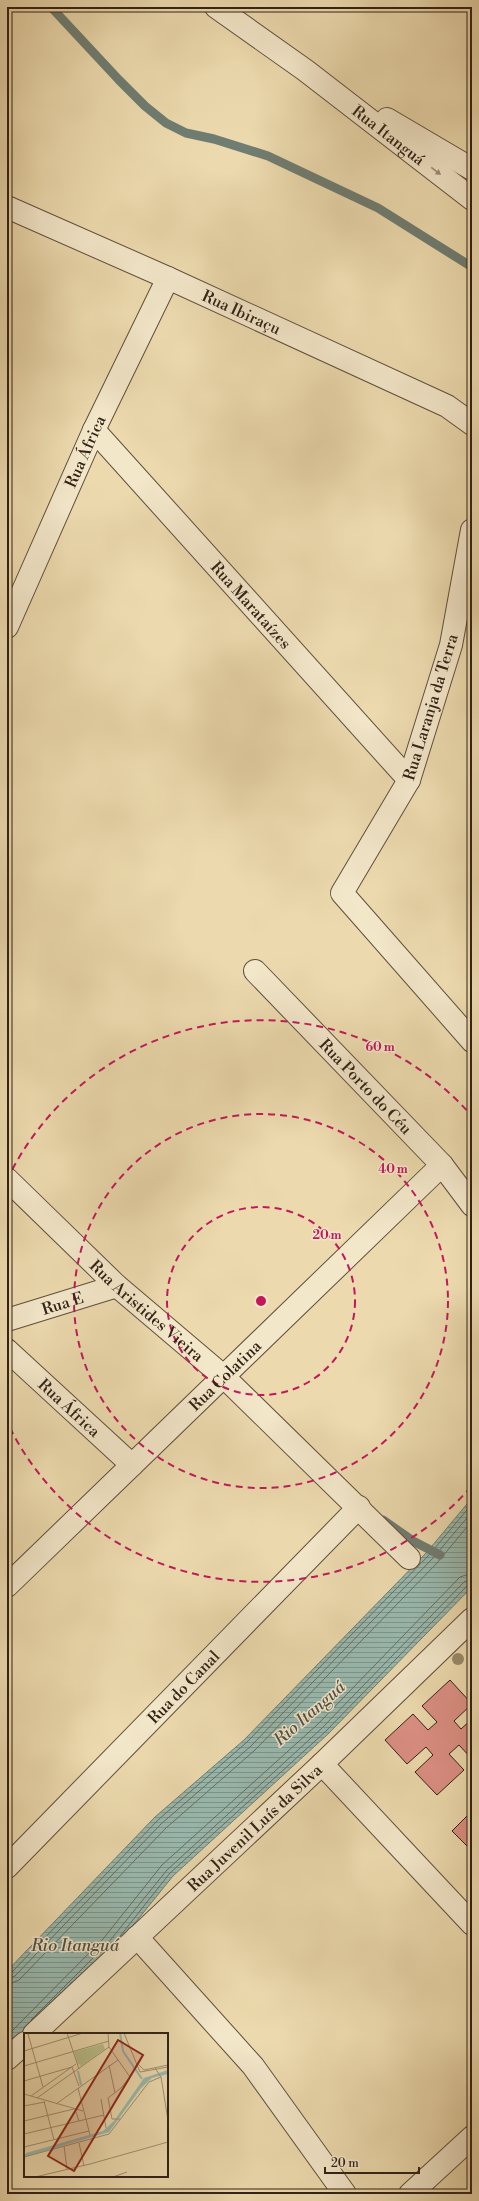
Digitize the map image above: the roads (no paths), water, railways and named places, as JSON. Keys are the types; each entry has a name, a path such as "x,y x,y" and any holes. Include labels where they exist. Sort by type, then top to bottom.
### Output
{"street":[{"name":"Rua Itanguá","path":"216,7 305,70 472,199"},
{"name":"Rua Itanguá","path":"305,70 472,169"},
{"name":"Rua Ibiraçu","path":"7,207 168,278 447,406 472,424"},
{"name":"Rua África","path":"7,627 94,430 168,278"},
{"name":"Rua Marataízes","path":"94,430 409,780"},
{"name":"Rua Laranja da Terra","path":"472,530 451,645 409,780 342,893 472,1041"},
{"name":"Rua Porto do Céu","path":"255,971 442,1166 472,1205"},
{"name":"Rua Colatina","path":"7,1586 442,1166"},
{"name":"Rua Aristides Vieira","path":"7,1179 117,1286 223,1376 359,1507 409,1558"},
{"name":"Rua E","path":"7,1320 117,1286"},
{"name":"Rua África","path":"7,1350 132,1465"},
{"name":"Rua do Canal","path":"7,1867 359,1507"},
{"name":"Rua Juvenil Luís da Silva","path":"35,2033 322,1764 472,1619"},
{"path":"322,1764 472,1924"},
{"path":"137,1937 253,2066 345,2194"},
{"path":"7,2059 24,2043"},
{"path":"410,2194 472,2137"}],"water":[{"name":"Rio Itanguá","path":"472,1498 472,1587 328,1734 173,1876 114,1949 31,2033 24,2033 24,2040 7,2057 7,1971 155,1817 244,1740 427,1552"}],"waterway":[{"path":"51,7 119,80 145,106 166,123 186,133 214,139 268,156 378,208 472,267"},
{"path":"383,1520 413,1541 440,1555"}]}
